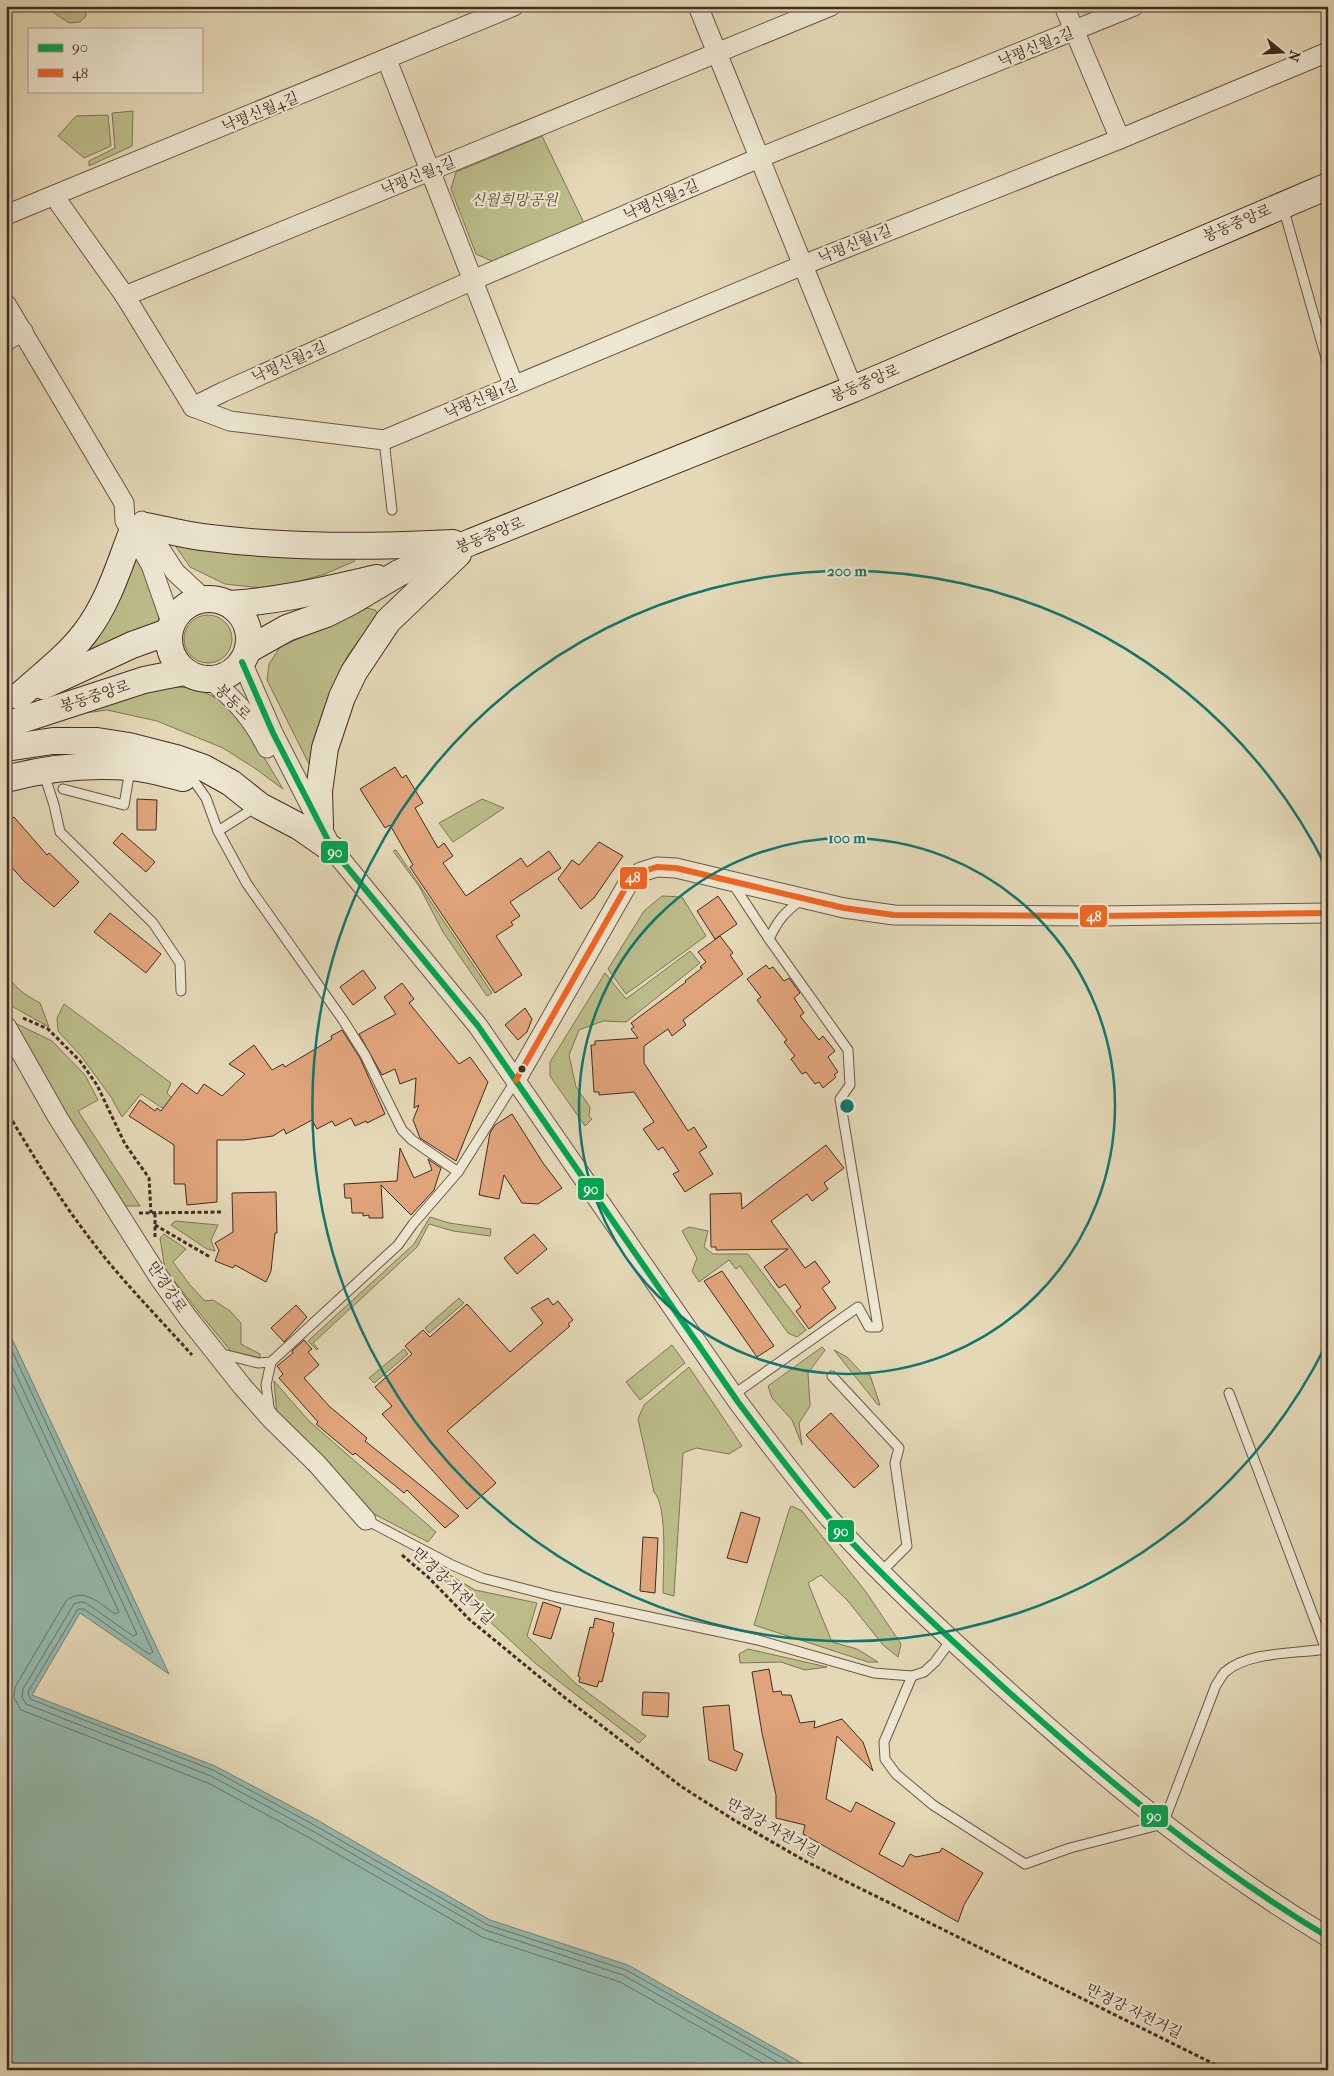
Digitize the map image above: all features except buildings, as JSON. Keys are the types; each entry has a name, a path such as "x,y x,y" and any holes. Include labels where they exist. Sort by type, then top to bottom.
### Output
{"street":[{"name":"낙평신월4길","path":"6,215 514,6"},
{"path":"698,6 853,388"},
{"name":"낙평신월3길","path":"125,296 831,6"},
{"path":"1064,6 1120,139"},
{"name":"낙평신월2길","path":"194,407 223,392 473,280 759,158 1134,6"},
{"name":"낙평신월1길","path":"384,440 803,266 1120,139 1328,52"},
{"path":"386,60 514,386"},
{"name":"봉동중앙로","path":"6,725 144,680 184,672 196,678 222,677 233,671 245,656 287,628 326,614 399,573 853,388 1328,186"},
{"path":"54,196 125,296 194,407 230,421 384,440"},
{"path":"6,304 124,503 137,512 139,529 170,627 169,647 174,661 184,672"},
{"path":"6,341 23,331"},
{"path":"139,529 208,538 316,547 373,547 472,542"},
{"path":"139,529 175,572 203,598"},
{"path":"12,699 69,652 89,627 107,596 139,529"},
{"path":"320,826 319,791 325,748 342,696 354,672 388,621 472,542"},
{"name":"봉동중앙로","path":"12,699 132,646 170,627 179,611 190,602 203,598 217,599 230,604 254,602 300,595 399,573"},
{"path":"230,604 240,612 246,624 249,637 245,656"},
{"name":"봉동로","path":"245,656 273,733 333,850 478,1026 733,1395 765,1439 814,1499 880,1572 951,1640 1074,1750 1163,1824 1282,1909 1328,1937"},
{"name":"봉동로","path":"209,679 228,693 257,728 298,809 320,826"},
{"path":"6,748 53,741 97,741 129,746 204,768 232,783 260,806"},
{"path":"19,775 85,766 131,767 194,781 260,806 300,827 333,850"},
{"path":"516,1080 630,880 641,872 657,867 676,868 867,912 894,915 1107,916 1328,913"},
{"name":"만경강로","path":"10,1020 58,1118 160,1279 271,1419 317,1464 366,1520"}],"lane":[{"path":"1282,204 1328,365"},
{"path":"384,440 392,510"},
{"path":"63,789 124,805 131,767"},
{"path":"19,775 54,805 60,832 153,922 180,963 181,991"},
{"path":"194,781 206,798 218,831 247,884 365,1055 402,1130 412,1140 458,1172"},
{"path":"218,831 260,806"},
{"path":"730,880 769,939 848,1050 850,1085 840,1099 878,1327 868,1327 858,1308 733,1395"},
{"path":"769,939 777,921 803,898"},
{"path":"271,1419 266,1385 271,1362 398,1245 413,1224 458,1172 516,1080"},
{"path":"216,1352 258,1363 271,1362"},
{"path":"832,1376 900,1448 895,1463 907,1546 880,1572"},
{"path":"912,1676 884,1742 885,1759 896,1774 933,1805 1025,1864 1070,1848 1163,1824 1216,1685 1226,1672 1243,1662 1268,1654 1326,1652 1229,1394"},
{"path":"366,1520 452,1565 482,1578 556,1597 758,1640 874,1673 912,1676 924,1672 935,1662 951,1640"}],"path":[{"path":"10,1020 48,1029 86,1069 97,1085 125,1144 149,1178 151,1213"},
{"path":"119,1213 223,1212"},
{"path":"155,1225 210,1257"},
{"name":"만경강 자전거길","path":"398,1552 428,1577 470,1620 564,1697 682,1786 734,1820 807,1862 1226,2070"}],"green space":[{"path":"44,6 85,6 86,16 80,22 69,23"},
{"path":"133,111 132,146 89,166 89,161 115,148 112,113"},
{"path":"108,115 111,146 84,158 58,136 76,116"},
{"name":"신월희망공원","path":"542,136 584,223 494,262 476,254 451,189 456,172"},
{"path":"170,538 350,556 355,561 325,574 271,589 225,584 190,567"},
{"path":"135,555 141,559 158,613 159,624 89,651 85,648"},
{"path":"367,608 375,610 378,614 348,655 331,689 313,759 309,764 267,680 269,664 280,647"},
{"path":"203,615 213,615 225,622 232,634 232,644 225,656 213,663 203,663 195,659 188,652 184,644 184,634 188,626 195,619"},
{"path":"172,687 195,688 229,704 244,724 283,789 223,748 157,721 107,710 48,718 107,699"},
{"path":"482,799 504,808 453,842 439,823"},
{"path":"396,850 492,993 487,996 443,932 419,886 393,851"},
{"path":"662,896 682,897 706,936 626,994 608,969 644,911"},
{"path":"690,951 700,963 626,1022 603,1021 579,1030 569,1055 576,1087 590,1107 589,1116 592,1119 585,1126 550,1076 550,1062 605,973 626,999"},
{"path":"6,972 16,987 40,1003 49,1027 6,1003"},
{"path":"64,1004 171,1083 167,1093 182,1108 190,1126 141,1094 122,1117 111,1097 81,1056 58,1031 57,1018"},
{"path":"15,1023 52,1041 85,1075 98,1100 78,1111 140,1206 125,1206 119,1198 57,1105"},
{"path":"430,1217 449,1223 491,1229 490,1236 453,1231 429,1224 417,1247 313,1343 317,1350 308,1341 414,1244"},
{"path":"175,1221 218,1225 211,1240 215,1251 207,1249 171,1225"},
{"path":"689,1227 708,1231 704,1247 713,1254 748,1254 806,1330 797,1337 788,1333 740,1266 736,1269 729,1260 699,1282 692,1271 697,1258 682,1231"},
{"path":"164,1234 186,1249 173,1262 190,1285 205,1301 213,1300 230,1311 241,1323 241,1344 260,1354 260,1358 231,1351 165,1269 160,1238"},
{"path":"459,1298 464,1303 429,1333 425,1328"},
{"path":"672,1345 685,1363 640,1400 626,1382"},
{"path":"822,1347 825,1350 808,1373 810,1406 799,1423 802,1445 792,1420 772,1398 768,1386"},
{"path":"404,1349 408,1354 374,1383 369,1378"},
{"path":"834,1350 847,1357 862,1373 870,1375 880,1405 878,1405"},
{"path":"689,1367 742,1446 729,1454 696,1448 683,1453 674,1596 663,1593 664,1539 661,1510 654,1492 638,1419 644,1405"},
{"path":"274,1381 308,1420 436,1532 428,1542 374,1514 277,1415"},
{"path":"792,1506 802,1511 866,1592 901,1644 898,1657 883,1645 848,1601 821,1575 808,1583 832,1642 857,1649 878,1662 868,1662 754,1625 790,1507"},
{"path":"418,1556 475,1590 537,1603 527,1636 575,1683 646,1736 639,1743 535,1663"},
{"path":"748,1649 827,1667 805,1670 781,1662 740,1663 739,1654"}],"water":[{"path":"6,1326 169,1674 80,1613 32,1695 215,1766 317,1820 490,1920 628,1965 814,2070 6,2070"}],"transit line":[{"name":"90","path":"242,662 273,733 333,850 478,1026 738,1402 830,1519 919,1610 1087,1761 1204,1854 1244,1883 1328,1937"},
{"name":"48","path":"516,1080 630,880 641,872 657,867 676,868 844,908 894,915 1097,916 1328,913"}]}
